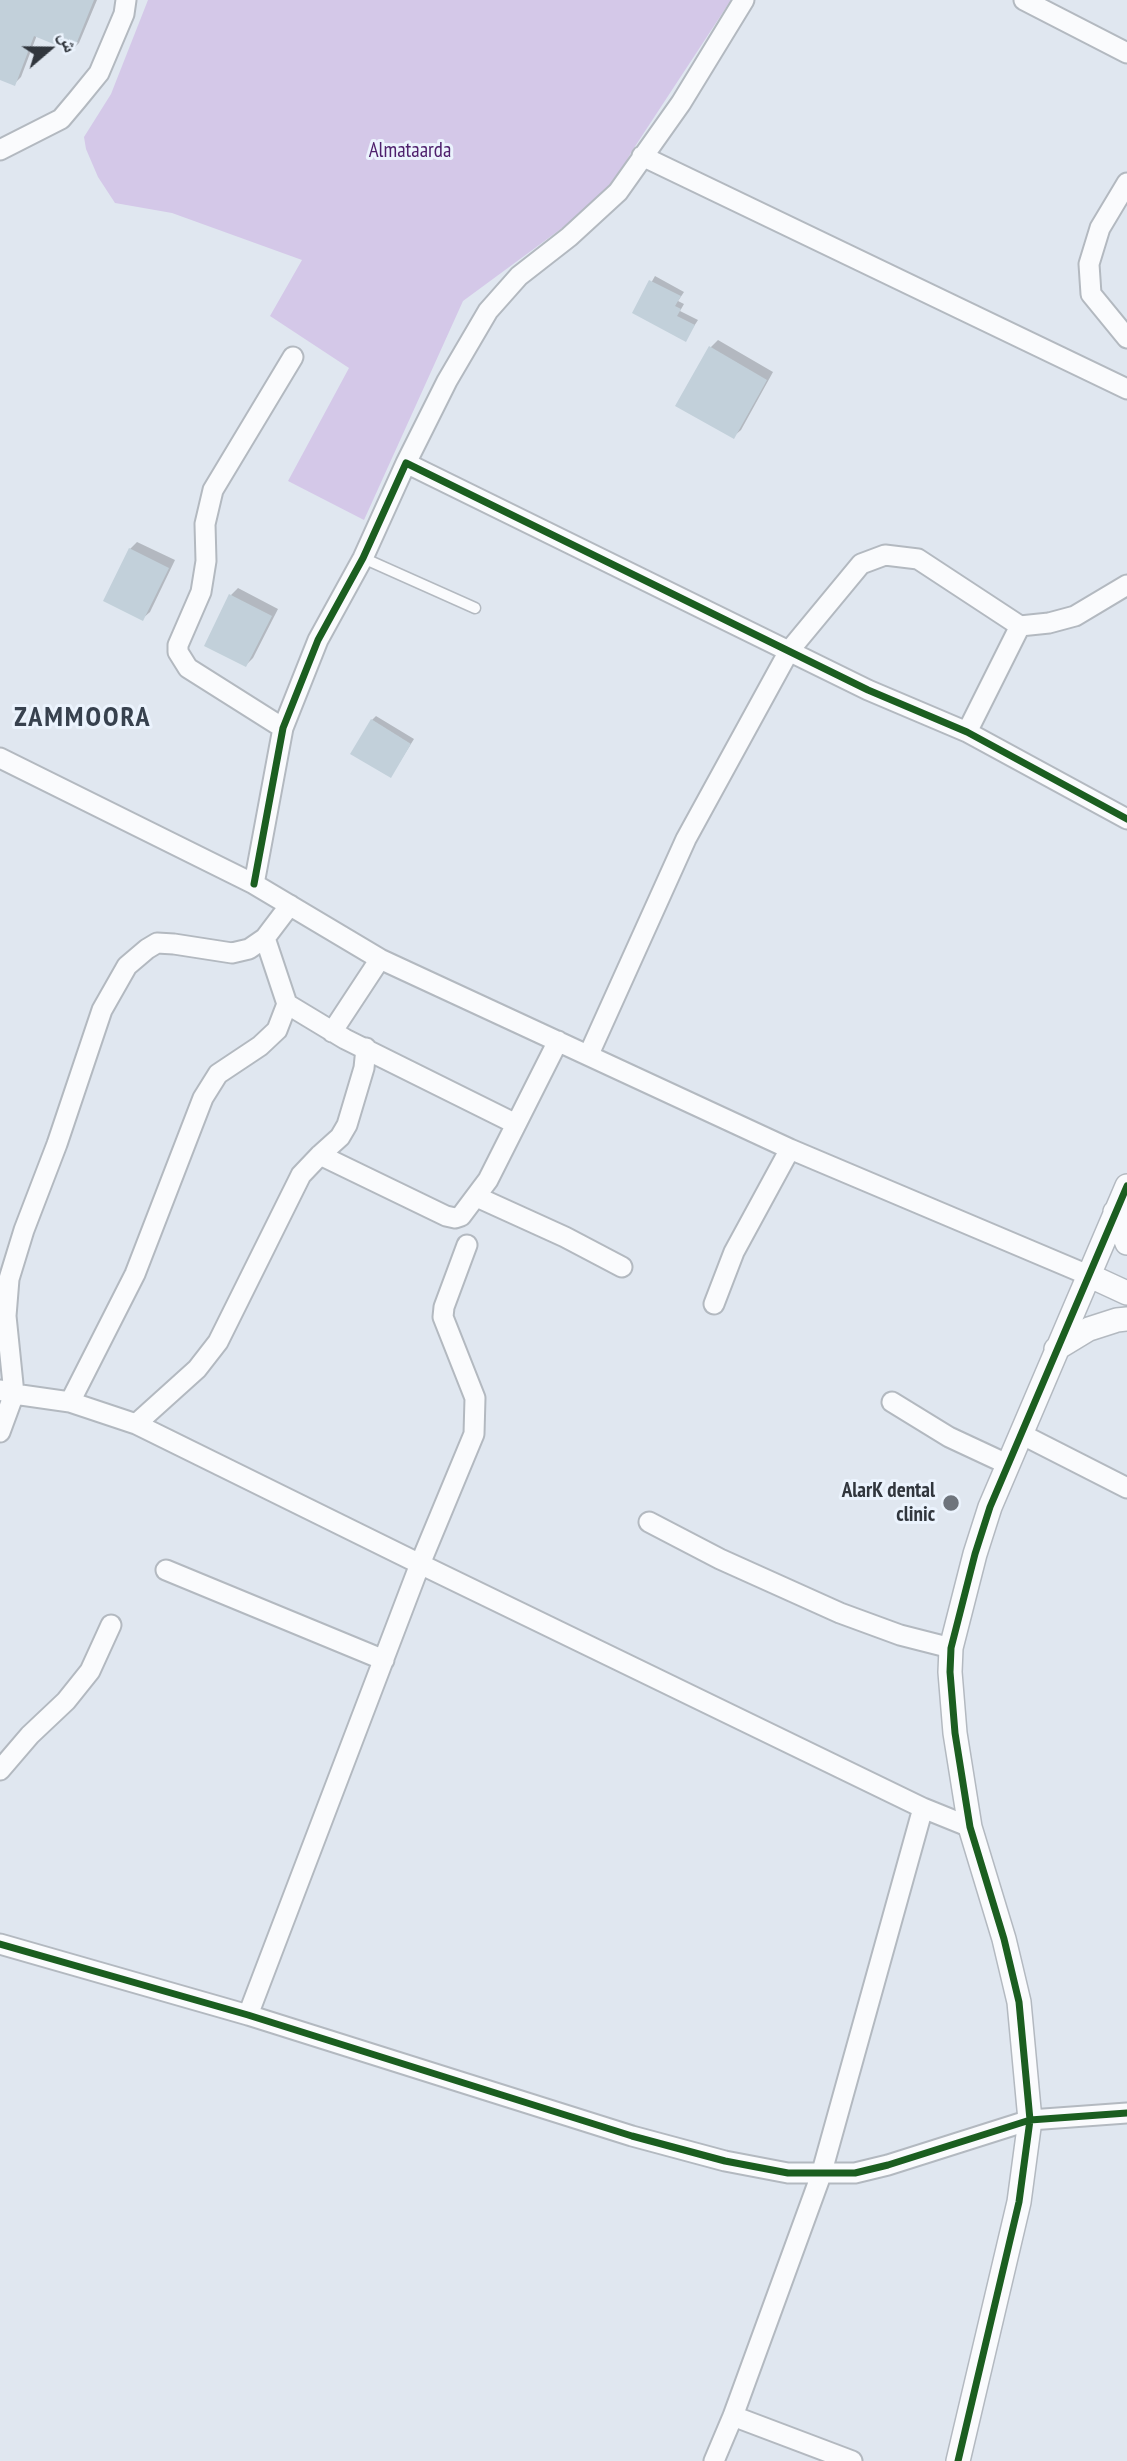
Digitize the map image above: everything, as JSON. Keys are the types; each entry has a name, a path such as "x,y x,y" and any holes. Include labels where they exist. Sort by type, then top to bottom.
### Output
{"street":[{"path":"0,150 61,118 77,100 99,73 124,14 126,0"},
{"path":"254,884 283,728 318,640 363,558 447,380 488,310 519,276 569,237 618,192 681,103 744,0"},
{"path":"1024,0 1127,53"},
{"path":"642,156 1127,389"},
{"path":"1127,183 1100,228 1089,264 1091,295 1127,338"},
{"path":"283,728 188,668 178,652 178,645 201,592 206,561 205,524 213,490 293,357"},
{"path":"406,463 868,690 967,732 1127,818"},
{"path":"589,1055 686,839 789,651 861,564 885,555 918,559 1020,626 1049,623 1075,615 1127,585"},
{"path":"967,732 1020,626"},
{"path":"0,758 254,884 380,959 790,1149 1127,1293"},
{"path":"0,1432 7,1392 6,1316 9,1279 102,1010 127,966 157,943 232,953 249,949 265,938 290,905"},
{"path":"70,1402 135,1274 203,1098 218,1074 261,1046 277,1030 287,1004 265,938"},
{"path":"332,1032 380,959"},
{"path":"287,1004 332,1032 516,1124"},
{"path":"320,1154 446,1216 461,1216 477,1197 558,1041"},
{"path":"136,1424 197,1369 218,1342 301,1175 340,1137 347,1125 364,1068 366,1048"},
{"path":"714,1304 734,1252 790,1149"},
{"path":"958,2461 1018,2202 1030,2120 1019,2002 1004,1940 970,1827 955,1733 950,1672 951,1648 990,1507 1127,1186"},
{"path":"477,1197 565,1237 622,1267"},
{"path":"1115,1212 1127,1243"},
{"path":"248,2015 420,1564 474,1434 475,1398 443,1317 444,1307 467,1245"},
{"path":"1056,1349 1089,1329 1127,1319"},
{"path":"7,1392 70,1402 136,1424 923,1808 970,1827"},
{"path":"892,1402 949,1437 1009,1465"},
{"path":"1021,1434 1127,1488"},
{"path":"649,1522 720,1559 840,1614 900,1635 951,1648"},
{"path":"166,1570 384,1660"},
{"path":"0,1770 30,1735 66,1701 90,1671 111,1625"},
{"path":"714,2461 821,2175 923,1808"},
{"path":"0,1944 248,2015 632,2136 725,2161 788,2174 855,2173 1030,2120 1127,2113"},
{"path":"733,2416 852,2461"}],"lane":[{"path":"363,558 475,608"}],"green space":[{"name":"Almataarda","path":"148,0 731,0 632,151 607,195 463,301 364,520 288,481 349,368 270,316 302,260 172,213 115,203 98,177 86,149 84,137 111,94"}],"building":[{"path":"0,0 94,0 73,52 34,36 15,86 0,80"},
{"path":"649,280 681,296 675,306 681,309 677,316 695,325 686,342 632,313"},
{"path":"709,346 767,380 734,439 675,406"},
{"path":"129,548 169,568 143,621 103,601"},
{"path":"229,594 272,616 246,667 204,646"},
{"path":"371,719 411,744 391,778 350,754"}],"cycle path":[{"path":"254,884 283,728 318,640 363,558 406,463 868,690 967,732 1127,819"},
{"path":"958,2461 1019,2202 1030,2120 1019,2002 1004,1939 970,1827 955,1733 950,1672 951,1648 990,1507 1127,1186"},
{"path":"0,1944 248,2015 632,2136 725,2161 788,2173 855,2173 1030,2120 1127,2113"}],"place":[{"name":"AlarK dental clinic","path":"951,1503"}],"district":[{"name":"ZAMMOORA","path":"83,718"}]}
